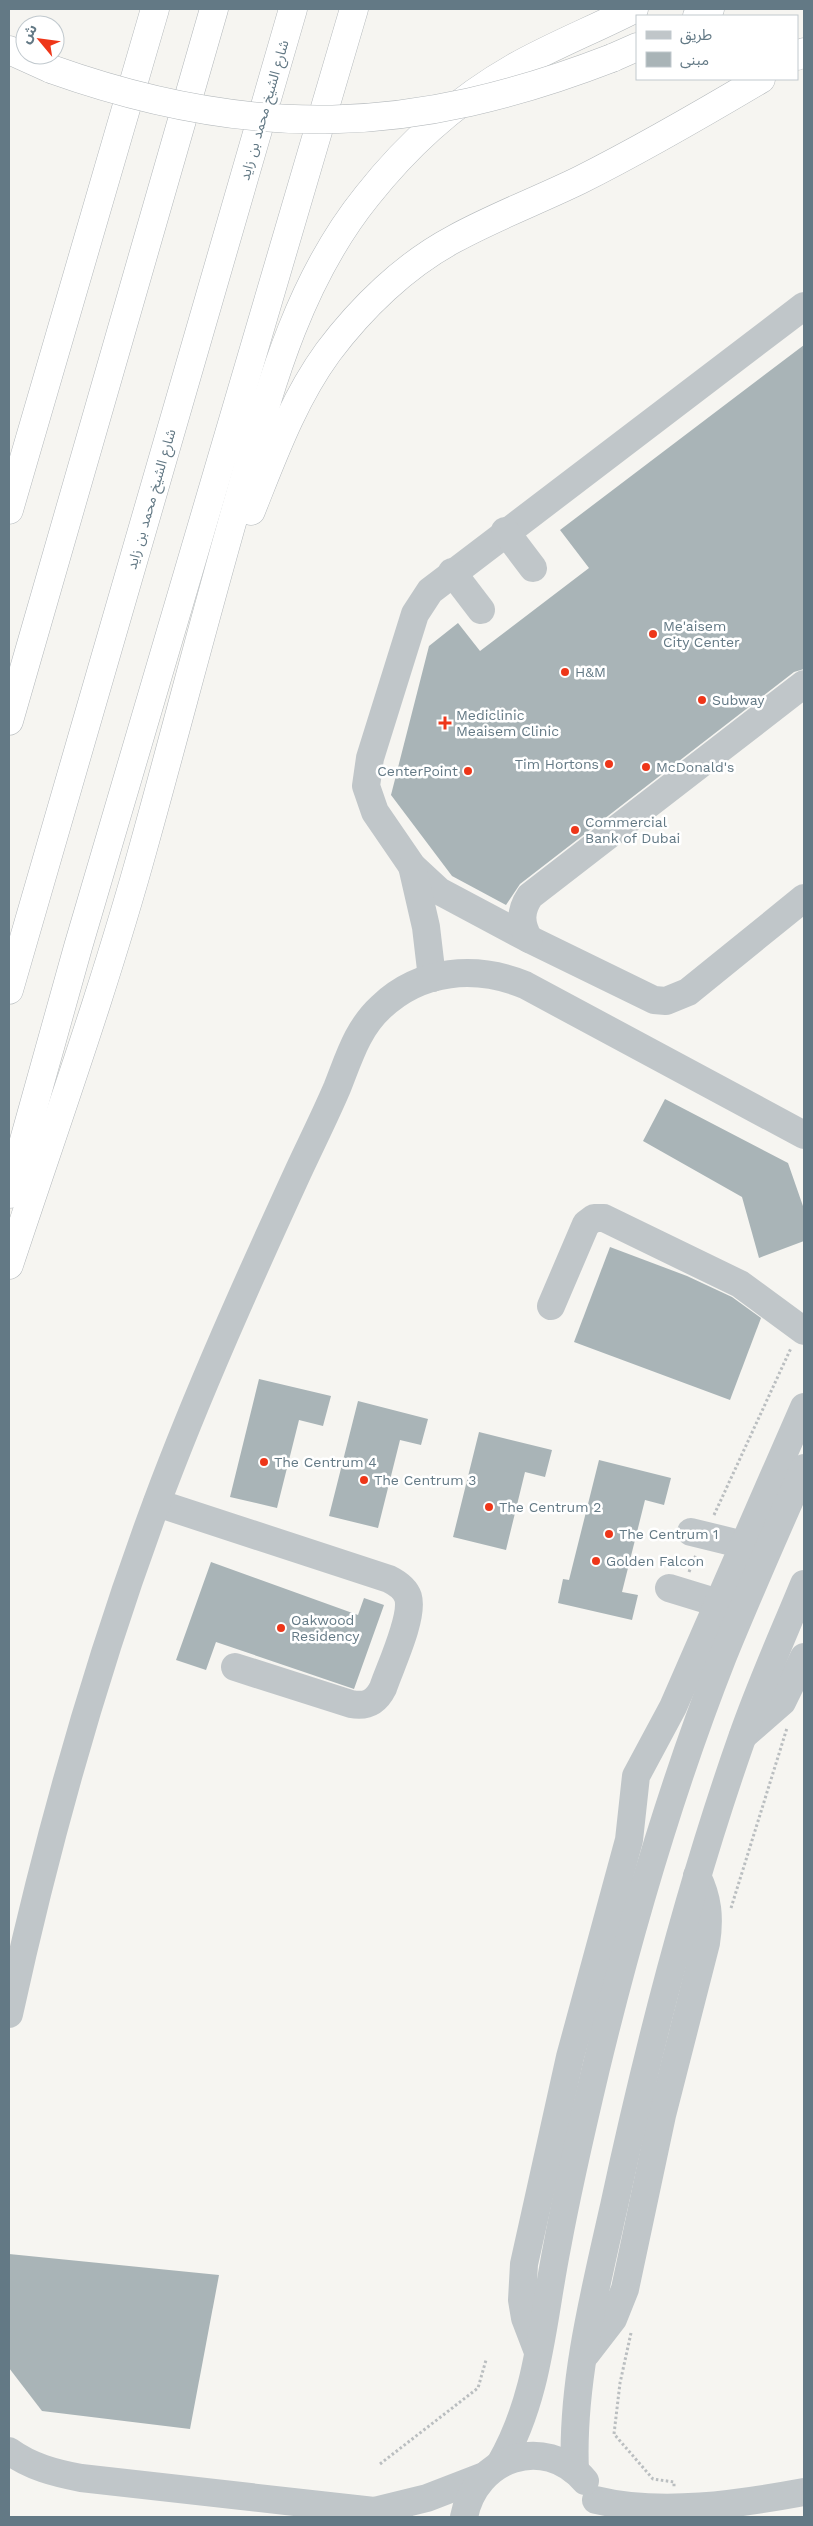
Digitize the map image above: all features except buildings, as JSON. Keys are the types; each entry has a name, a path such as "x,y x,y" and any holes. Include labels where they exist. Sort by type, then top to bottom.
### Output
{"highway":[{"path":"9,510 155,9"},
{"path":"9,721 214,9"},
{"name":"شارع الشيخ محمد بن زايد","path":"9,990 294,9"},
{"path":"9,1194 81,938 354,9"},
{"path":"9,1265 112,956 210,601 289,335 306,293 343,228 395,162 414,142 463,100 517,66 634,9"},
{"path":"699,15 710,9"},
{"path":"9,50 51,68 132,95 208,112 278,119 336,120 392,116 472,103 566,76 636,47"},
{"path":"210,601 249,516 293,410 328,352 373,301 425,258 453,239 582,179 706,112 759,80"}],"street":[{"path":"800,904 688,992 666,1001 642,996 439,891 412,866 375,812 368,793 366,772 415,614 430,591 505,531 804,306"},
{"path":"505,531 533,568"},
{"path":"452,572 481,610"},
{"path":"529,939 523,929 521,917 523,906 530,896 804,684"},
{"path":"412,866 440,976"},
{"path":"439,891 432,894 431,902 440,976"},
{"path":"9,2014 30,1916 82,1726 121,1605 157,1503 197,1400 241,1299 337,1088 354,1043 370,1018 392,998 440,976 480,972 495,974 525,985 804,1135"},
{"path":"337,1088 356,1057 380,1028 409,1006 425,998 442,992 478,988 514,993 562,1006"},
{"path":"551,1306 586,1224 594,1218 604,1218 740,1284 802,1330"},
{"path":"538,2352 525,2318 522,2291 524,2264 570,2057 629,1840 636,1776 673,1707 804,1407"},
{"path":"464,2517 467,2501 492,2470 523,2417 538,2352 557,2247 580,2139 613,2000 650,1870 677,1784 723,1657 804,1468"},
{"path":"157,1503 389,1579 404,1589 408,1597 408,1615 383,1688 378,1697 371,1703 361,1706 351,1704 235,1667"},
{"path":"698,1534 744,1545"},
{"path":"575,2471 574,2422 584,2357 607,2234 652,2033 697,1876 742,1737 804,1584"},
{"path":"675,1590 718,1603"},
{"path":"742,1737 782,1702 804,1657"},
{"path":"9,2451 32,2465 56,2473 81,2478 386,2514 492,2470 515,2458 546,2457 575,2471 584,2479 598,2509 676,2507 804,2492"}],"path":[{"path":"675,1590 698,1534 802,1330"},
{"path":"729,1914 789,1721"},
{"path":"633,2324 620,2382 614,2434 654,2479 674,2482 676,2507"},
{"path":"380,2464 478,2388 486,2360"}],"place":[{"name":"Me'aisem City Center","path":"653,634"},
{"name":"H&M","path":"565,672"},
{"name":"Subway","path":"702,700"},
{"name":"Mediclinic Meaisem Clinic","path":"445,723"},
{"name":"Tim Hortons","path":"609,764"},
{"name":"McDonald's","path":"646,767"},
{"name":"CenterPoint","path":"468,771"},
{"name":"Commercial Bank of Dubai","path":"575,830"},
{"name":"The Centrum 4","path":"264,1462"},
{"name":"The Centrum 3","path":"364,1480"},
{"name":"The Centrum 2","path":"489,1507"},
{"name":"The Centrum 1","path":"609,1534"},
{"name":"Golden Falcon","path":"596,1561"},
{"name":"Oakwood Residency","path":"281,1628"}]}
